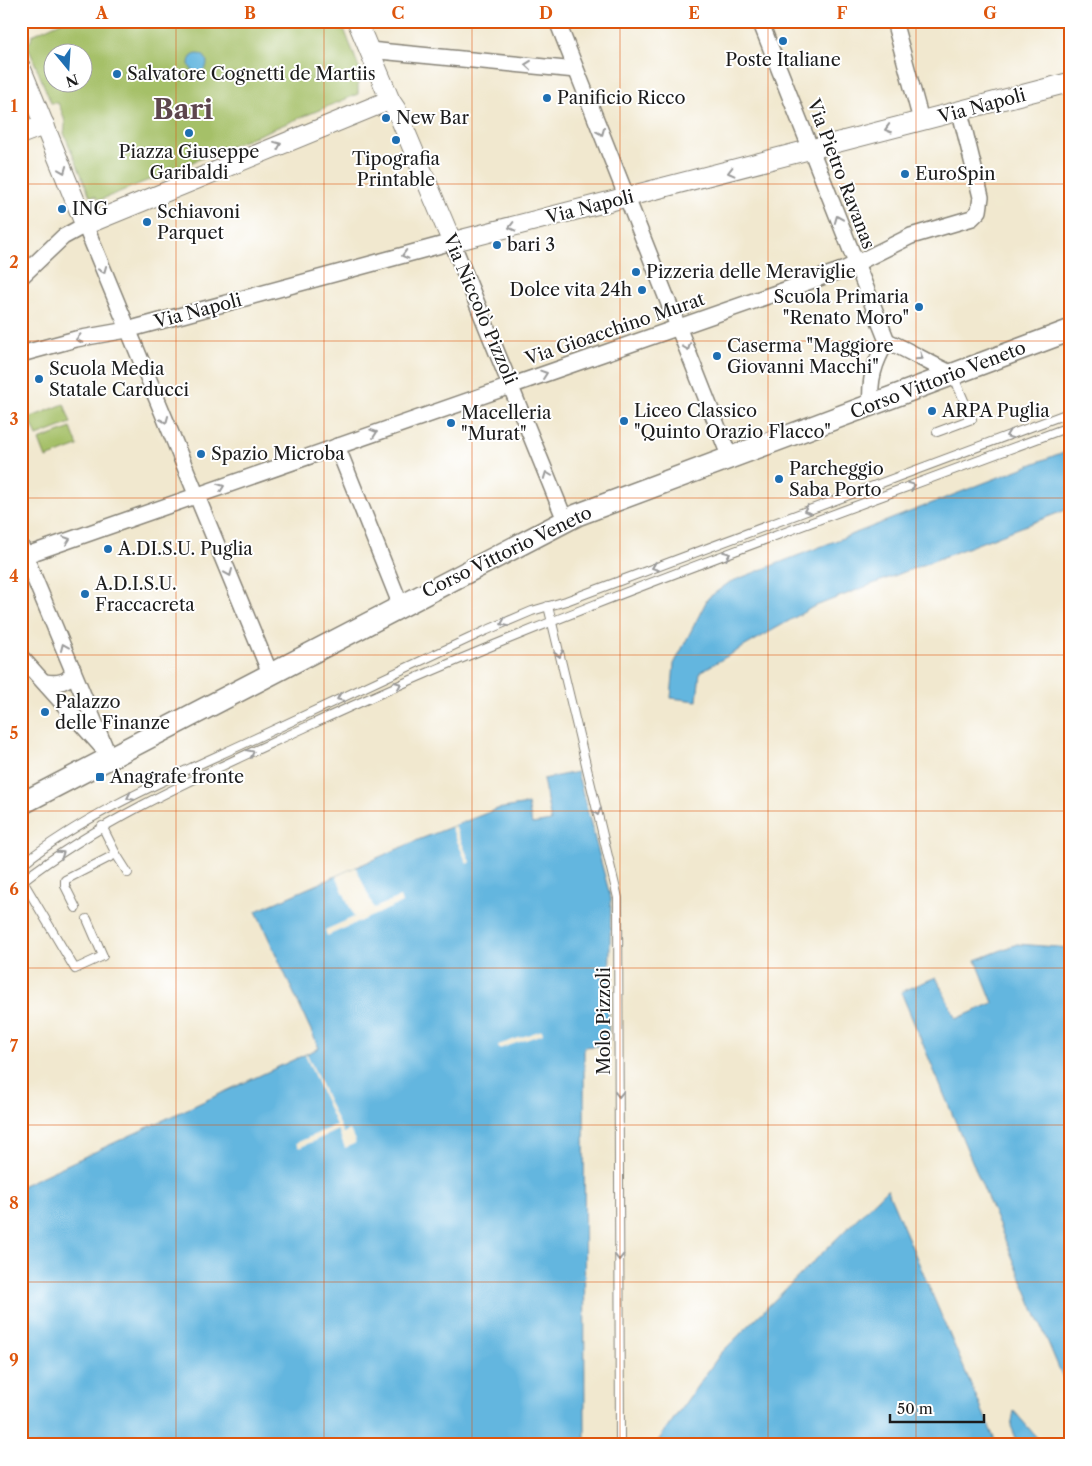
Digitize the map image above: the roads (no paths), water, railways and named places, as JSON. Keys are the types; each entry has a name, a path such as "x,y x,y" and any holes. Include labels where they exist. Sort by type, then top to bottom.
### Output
{"main road":[{"name":"Corso Vittorio Veneto","path":"21,804 565,520 1071,330"}],"street":[{"path":"21,277 63,237 85,225 390,100 357,21"},
{"path":"557,21 730,458"},
{"name":"Via Pietro Ravanas","path":"760,21 887,341"},
{"path":"896,22 921,120"},
{"path":"369,50 576,70"},
{"path":"21,68 127,330 270,673"},
{"name":"Via Napoli","path":"21,354 76,339 127,330 452,242 812,151 921,120 960,112 1071,82"},
{"name":"Via Niccolò Pizzoli","path":"390,100 396,109 512,385 565,520"},
{"name":"Via Gioacchino Murat","path":"23,552 196,495 679,327 856,264 911,236 972,218 977,214 981,204 980,192 960,112"},
{"path":"21,134 45,125"},
{"path":"871,405 870,380 876,360 887,341 952,374"},
{"path":"337,446 401,606"},
{"path":"23,552 110,757"},
{"path":"21,657 110,757"},
{"path":"44,682 54,684 69,678 73,669"}],"lane":[{"path":"937,432 972,419 952,374"},
{"path":"21,865 84,823 171,777 486,631 548,606 1071,412"},
{"path":"87,920 103,956 75,970 22,880 102,826 372,696 551,621 1071,426"},
{"name":"Molo Pizzoli","path":"548,606 618,898 620,1445"},
{"path":"102,826 128,873"},
{"path":"76,908 65,886 65,880 116,854"}],"water":[{"path":"198,54 204,57 207,63 204,69 198,72 192,69 189,63 192,57"},
{"path":"1071,449 1071,508 813,607 700,672 697,701 671,698 674,664 708,598 730,582"},
{"path":"577,772 611,899 608,1045 584,1047 585,1445 21,1445 21,1186 319,1048 256,911 418,840 497,809 528,804 532,824 551,821 543,779"},
{"path":"1017,944 1071,948 1071,1397 901,992 936,977 956,1019 993,1003 976,960"},
{"path":"887,1189 997,1445 655,1445 721,1353"},
{"path":"1014,1411 1039,1440 1041,1445 1019,1445 1011,1426"}],"place":[{"name":"Poste Italiane","path":"783,41"},
{"name":"Salvatore Cognetti de Martiis","path":"117,74"},
{"name":"Panificio Ricco","path":"547,98"},
{"name":"New Bar","path":"386,118"},
{"name":"Piazza Giuseppe Garibaldi","path":"189,133"},
{"name":"Tipografia Printable","path":"396,140"},
{"name":"EuroSpin","path":"905,174"},
{"name":"ING","path":"62,209"},
{"name":"Schiavoni Parquet","path":"147,222"},
{"name":"bari 3","path":"497,245"},
{"name":"Pizzeria delle Meraviglie","path":"636,272"},
{"name":"Dolce vita 24h","path":"642,290"},
{"name":"Scuola Primaria \"Renato Moro\"","path":"919,307"},
{"name":"Caserma \"Maggiore Giovanni Macchi\"","path":"717,356"},
{"name":"Scuola Media Statale Carducci","path":"39,379"},
{"name":"ARPA Puglia","path":"932,411"},
{"name":"Liceo Classico \"Quinto Orazio Flacco\"","path":"624,421"},
{"name":"Macelleria \"Murat\"","path":"451,423"},
{"name":"Spazio Microba","path":"201,454"},
{"name":"Parcheggio Saba Porto","path":"779,479"},
{"name":"A.DI.S.U. Puglia","path":"108,549"},
{"name":"A.D.I.S.U. Fraccacreta","path":"85,594"},
{"name":"Palazzo delle Finanze","path":"45,712"},
{"name":"Anagrafe fronte","path":"100,777"}],"district":[{"name":"Bari","path":"183,109"}]}
